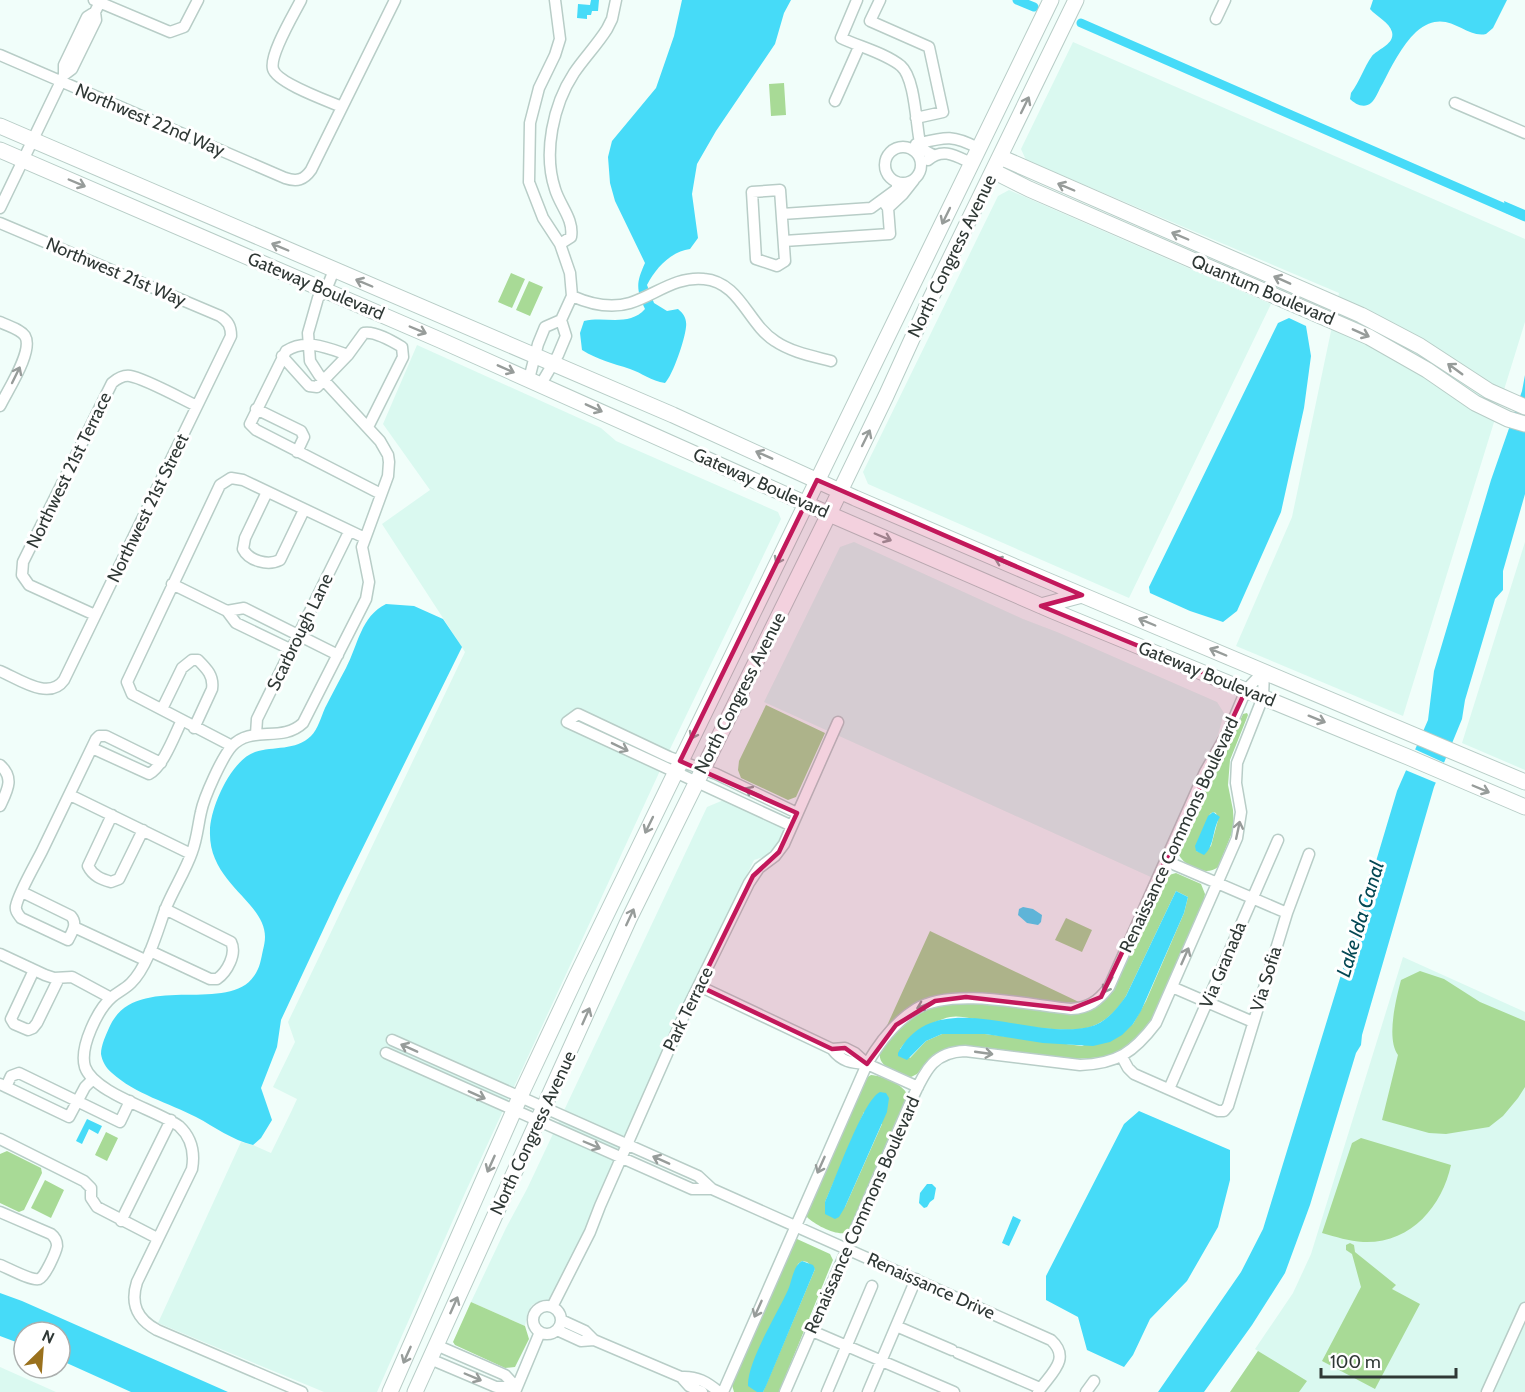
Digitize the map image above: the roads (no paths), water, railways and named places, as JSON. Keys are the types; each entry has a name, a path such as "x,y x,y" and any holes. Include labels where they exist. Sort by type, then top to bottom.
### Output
{"main road":[{"name":"North Congress Avenue","path":"390,1392 517,1104 677,766 1051,0"},
{"name":"North Congress Avenue","path":"415,1392 629,919 829,514 1076,1"},
{"path":"991,123 996,164"},
{"name":"Gateway Boulevard","path":"0,126 553,363 840,491 1525,782"},
{"path":"978,148 980,198"},
{"name":"Gateway Boulevard","path":"0,150 534,381 829,514 1041,606 1525,807"},
{"name":"Quantum Boulevard","path":"996,164 1361,315 1420,345 1473,382 1525,407"},
{"name":"Quantum Boulevard","path":"996,164 1029,189 1370,337 1417,364 1475,403 1525,424"},
{"path":"1041,606 1082,595"},
{"path":"423,1318 433,1352"}],"street":[{"path":"0,208 63,78 72,69 96,20 97,4 170,32 184,27 198,0"},
{"path":"301,0 274,56 275,74 279,79 342,107 395,0"},
{"path":"534,381 535,356 545,327 561,320 572,296 570,273 560,244 543,218 529,182 528,149 534,102 560,39 555,0"},
{"path":"560,244 571,237 573,227 555,189 551,167 551,147 556,112 567,84 607,29 612,19 616,0"},
{"path":"857,0 840,38 902,67 908,78 916,118 923,123 924,150 933,155 950,152 971,163"},
{"path":"870,21 880,0"},
{"path":"1216,19 1225,0"},
{"path":"851,13 929,46 943,112 916,118"},
{"path":"836,101 859,46"},
{"name":"Northwest 22nd Way","path":"0,55 63,78 294,181 301,180 311,170 342,107"},
{"path":"1455,103 1525,133"},
{"path":"914,180 897,182 887,175 884,164 888,153 904,146 955,138 978,148"},
{"path":"904,146 918,154 920,170"},
{"path":"782,214 886,205 903,194 933,155"},
{"path":"784,241 890,234 886,205 897,189 897,182"},
{"path":"780,190 784,241 785,261 777,266 756,259 752,192 780,190"},
{"name":"Northwest 21st Way","path":"0,223 220,316 229,324"},
{"path":"302,1392 171,1337 146,1323 135,1307 134,1295 137,1282 193,1162 193,1149 189,1137 179,1126 105,1089 92,1080 85,1066 86,1041 99,1014 111,998 131,983 160,929 165,909 191,854 203,802 232,746 256,734 286,733 303,723 368,593 368,576 362,552 389,469 388,455 368,426 324,381 310,361 308,345 315,335 326,290 334,270"},
{"path":"572,296 596,305 613,306 628,304 675,283 707,279 717,282 740,299 764,332 774,340 785,347 831,361"},
{"path":"534,381 553,363 566,336 561,320"},
{"path":"0,322 21,332 27,342 26,354 0,406"},
{"name":"Northwest 21st Street","path":"0,671 43,690 55,688 64,680 231,336 229,324"},
{"path":"282,356 309,386 317,387 348,355 364,333 369,332 398,345 403,350 403,357 368,426"},
{"path":"348,355 320,345 291,348 282,356 256,409 251,420 252,428 381,494"},
{"name":"Northwest 21st Terrace","path":"96,615 28,585 22,575 23,562 112,383 123,376 129,376 197,406"},
{"path":"256,409 301,431 304,437 297,452"},
{"path":"232,746 132,694 127,682 220,485 231,478 237,478 365,538"},
{"path":"267,492 243,544 243,549 249,557 270,562 279,560 304,510"},
{"name":"Scarbrough Lane","path":"256,734 256,719 349,532"},
{"path":"172,584 226,611 236,623 291,650"},
{"path":"226,611 244,608 338,655"},
{"path":"162,709 182,668 192,660 198,660 212,677 213,683 194,728"},
{"name":"Renaissance Commons Boulevard","path":"721,1392 876,1048 896,1025 916,1009 935,1001 966,998 1071,1009 1094,1003 1109,987 1205,772 1229,730 1246,690 1264,671"},
{"name":"Renaissance Commons Boulevard","path":"785,1392 918,1087 926,1070 936,1060 957,1051 1080,1065 1098,1064 1122,1057 1140,1044 1156,1023 1237,838 1241,812 1236,783 1237,763 1263,697 1264,671"},
{"path":"677,766 578,714 567,722 677,766 699,774 796,813"},
{"path":"92,748 149,774 156,771 161,763 182,720"},
{"name":"Park Terrace","path":"516,1389 540,1332 534,1327 533,1315 539,1308 552,1307 590,1232 665,1057 699,986 753,876 779,852 838,722"},
{"path":"22,892 71,916 74,927 68,940 21,918 16,913 15,907 22,892 70,795 96,739 102,735 161,763"},
{"path":"0,806 9,784 3,768"},
{"path":"699,774 792,826"},
{"path":"70,795 191,854"},
{"path":"112,815 88,866 92,874 111,882 118,879 143,830"},
{"name":"Via Granada","path":"1169,1089 1278,840"},
{"name":"Via Sofia","path":"1169,1089 1218,1111 1224,1111 1228,1106 1287,913 1309,854"},
{"path":"1166,861 1287,913"},
{"path":"74,927 147,956 217,980 232,957 234,951 231,942 165,909"},
{"path":"0,954 54,978 72,977 111,998"},
{"path":"34,970 11,1019 14,1024 28,1030 37,1023 59,978"},
{"path":"699,986 832,1049 845,1048 855,1053 867,1064 918,1087"},
{"path":"1172,987 1253,1022"},
{"path":"392,1040 463,1073 517,1104"},
{"path":"386,1053 457,1086 517,1104"},
{"path":"1122,1057 1134,1074 1169,1089"},
{"path":"92,1080 85,1087 77,1102 69,1117 3,1085 14,1073 19,1073 72,1097 77,1102 120,1122 130,1101"},
{"path":"457,1086 463,1073"},
{"name":"Renaissance Drive","path":"517,1104 621,1157 692,1189 712,1189"},
{"name":"Renaissance Drive","path":"542,1115 627,1144 698,1176 712,1189 1051,1340 1060,1347 1061,1356 1057,1366 1039,1390"},
{"path":"121,1221 171,1120"},
{"path":"0,1139 84,1181 91,1188 93,1204 121,1221 158,1238"},
{"path":"0,1212 51,1234 57,1242 57,1247 44,1276 38,1280 0,1265"},
{"path":"868,1392 916,1280"},
{"path":"827,1392 872,1286"},
{"path":"552,1307 558,1312 559,1325 581,1341 594,1340 681,1377 693,1377 721,1392"},
{"path":"1487,1392 1525,1308"},
{"path":"540,1332 549,1334 559,1325"},
{"path":"896,1326 1039,1390"},
{"path":"812,1331 954,1392"},
{"path":"433,1352 496,1387 516,1389"},
{"path":"681,1377 689,1386 702,1392"},
{"path":"1086,1392 1094,1381"}],"water":[{"path":"591,0 599,0 598,11 592,11 591,15 587,15 587,19 577,18 578,4 590,5"},
{"path":"682,0 791,0 784,13 775,44 716,131 697,164 692,194 698,238 690,249 664,262 647,285 654,303 667,311 678,309 686,322 678,356 672,373 665,383 599,359 582,350 580,333 584,321 632,318 645,309 638,286 645,263 615,201 610,183 608,157 612,141 656,88 674,36"},
{"path":"1373,0 1507,0 1493,28 1486,34 1470,32 1446,22 1427,25 1416,32 1397,56 1374,99 1368,105 1363,106 1350,99 1351,93 1372,56 1389,43 1392,36 1389,26 1370,9"},
{"path":"1504,201 1525,210 1525,221 1506,213"},
{"path":"1289,318 1306,326 1311,356 1304,408 1281,512 1237,611 1223,622 1190,611 1150,593 1149,587 1278,323"},
{"name":"Lake Ida Canal","path":"1525,375 1525,494 1503,571 1503,590 1495,599 1465,700 1462,719 1434,787 1361,1045 1356,1053 1310,1205 1285,1273 1252,1325 1204,1392 1158,1392 1241,1272 1263,1229 1368,887 1368,877 1374,868 1397,791 1428,720 1434,671 1491,480 1522,391"},
{"path":"386,604 414,606 443,619 462,647 339,896 281,1020 277,1047 261,1088 272,1120 261,1138 253,1145 245,1143 131,1087 110,1071 102,1059 102,1047 109,1028 121,1010 138,1001 159,996 223,993 241,987 256,973 265,942 263,924 227,878 212,849 211,821 218,798 230,774 246,757 262,750 298,744 311,736 366,623 378,609"},
{"path":"1213,812 1220,817 1210,847 1204,855 1196,851 1195,846 1208,816"},
{"path":"1176,891 1188,897 1184,913 1141,1011 1122,1035 1110,1042 1093,1046 1043,1043 985,1034 942,1034 926,1041 907,1060 898,1056 914,1032 935,1021 959,1018 984,1019 1065,1029 1089,1027 1101,1022 1126,996"},
{"path":"1023,907 1033,909 1042,915 1038,925 1027,923 1018,915 1019,909"},
{"path":"880,1092 886,1093 889,1098 887,1112 845,1207 835,1219 825,1214 825,1202 858,1125 873,1098"},
{"path":"1139,1111 1230,1150 1230,1180 1218,1227 1187,1281 1150,1319 1133,1355 1124,1367 1087,1350 1078,1317 1046,1300 1046,1276 1124,1124"},
{"path":"87,1119 102,1126 98,1134 89,1129 82,1144 76,1141"},
{"path":"927,1184 932,1184 936,1188 934,1199 924,1208 919,1203 920,1193"},
{"path":"1013,1216 1021,1220 1009,1246 1002,1243"},
{"path":"802,1261 813,1265 815,1269 766,1386 763,1392 757,1392 748,1386 752,1364 788,1290 795,1270"},
{"path":"0,1293 65,1320 12,1320 12,1340 0,1336"},
{"path":"72,1323 228,1392 131,1392 72,1365"}],"waterway":[{"path":"1017,0 1034,7"},
{"path":"1081,23 1525,217"}]}
